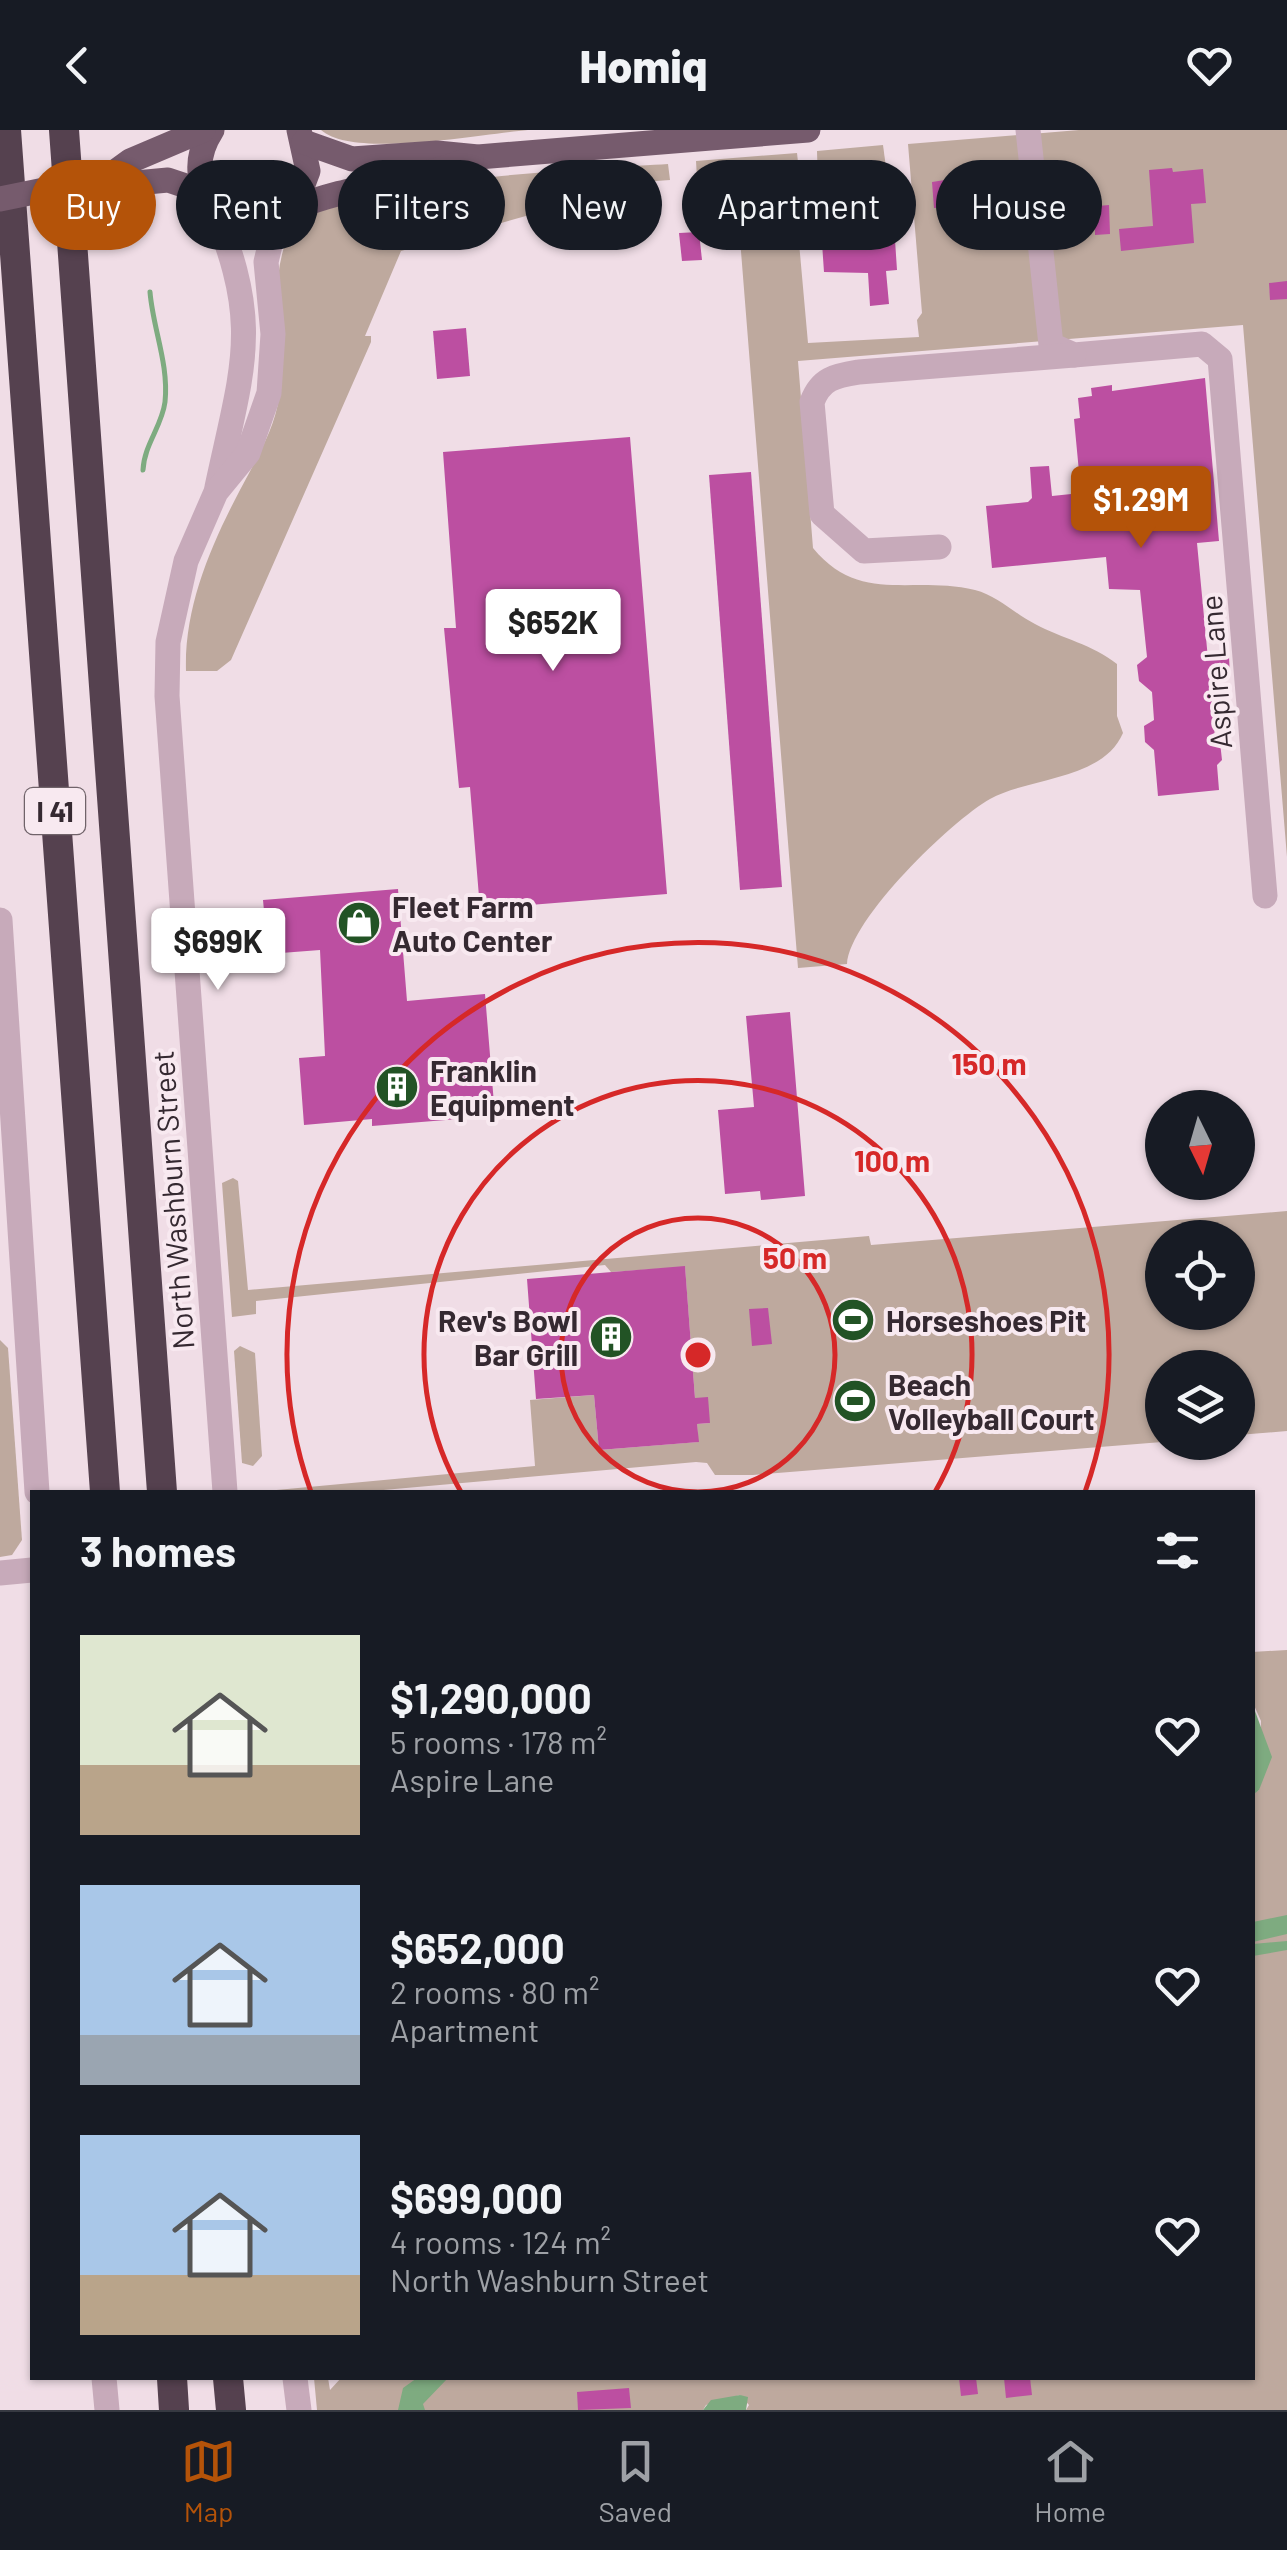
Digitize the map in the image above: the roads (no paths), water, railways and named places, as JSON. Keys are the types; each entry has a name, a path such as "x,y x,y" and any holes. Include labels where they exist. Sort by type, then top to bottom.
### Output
{"highway":[{"name":"I 41","path":"6,130 105,1490"},
{"name":"I 41","path":"64,130 162,1490"},
{"path":"172,2380 174,2410"},
{"path":"228,2380 231,2410"}],"main road":[{"path":"132,160 203,130"},
{"path":"202,160 212,130"},
{"path":"301,134 352,160 437,153 478,157 667,136 808,130"},
{"path":"301,134 306,160"},
{"path":"318,200 345,190 437,172 478,157"},
{"path":"0,198 30,192"}],"street":[{"path":"1028,130 1047,338 1051,346 1074,356"},
{"name":"North Washburn Street","path":"225,1490 167,696 168,642 179,584 196,533 216,492 240,398 246,332 237,271 229,250"},
{"name":"North Washburn Street","path":"216,492 248,453 269,394 273,334 268,250"},
{"name":"Aspire Lane","path":"939,547 864,551 822,514 812,402 830,377 1202,344 1220,359 1265,896"},
{"path":"0,920 37,1490"},
{"path":"0,1572 30,1570"},
{"path":"104,2380 107,2410"},
{"path":"296,2380 299,2410"}],"waterway":[{"path":"143,470 163,411 166,388 150,292"}],"place":[{"name":"Fleet Farm Auto Center","path":"359,923"},
{"name":"Franklin Equipment","path":"397,1087"},
{"name":"Horseshoes Pit","path":"853,1320"},
{"name":"Rev's Bowl Bar Grill","path":"611,1337"},
{"name":"Beach Volleyball Court","path":"855,1401"}]}
